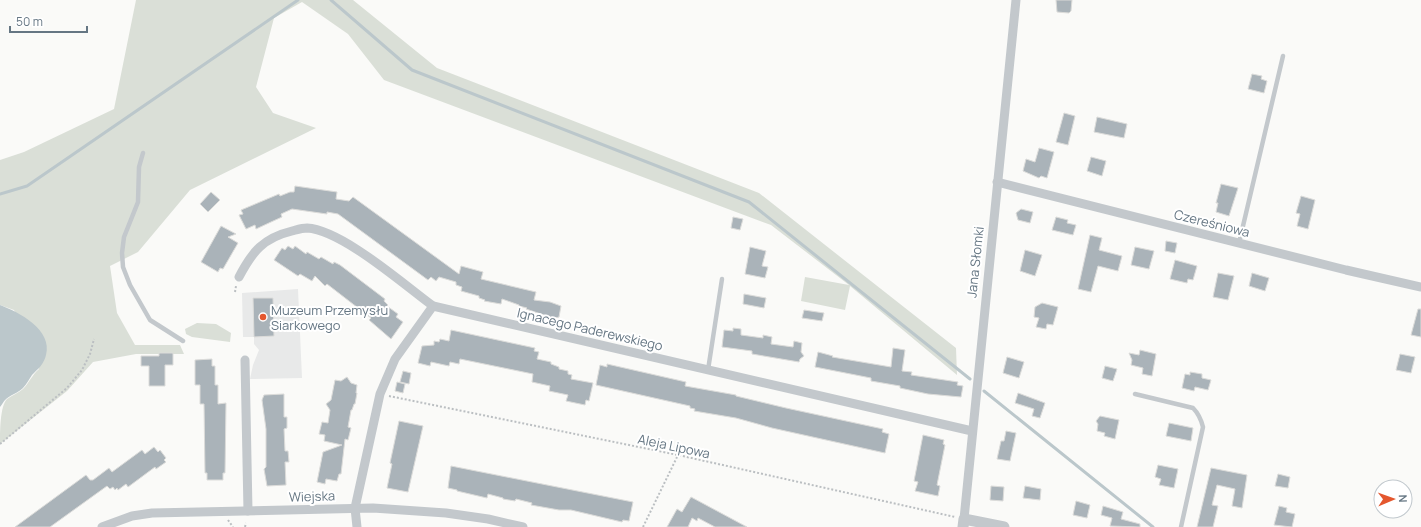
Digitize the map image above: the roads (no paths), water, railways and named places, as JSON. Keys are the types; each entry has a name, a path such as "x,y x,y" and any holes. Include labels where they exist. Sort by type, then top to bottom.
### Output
{"street":[{"name":"Jana Słomki","path":"963,523 1016,0"},
{"name":"Czereśniowa","path":"997,182 1346,270 1421,286"},
{"name":"Ignacego Paderewskiego","path":"239,277 250,257 264,242 286,233 306,228 326,232 349,245 433,306 972,431"},
{"path":"357,527 355,508 380,394 395,359 433,306"},
{"path":"245,360 248,511"},
{"name":"Wiejska","path":"102,527 132,516 152,513 355,508 446,513 488,519 523,527"},
{"path":"963,523 1004,527"}],"lane":[{"path":"1239,243 1282,56"},
{"path":"143,153 139,167 138,202 124,237 122,253 123,267 130,285 150,320 183,341"},
{"path":"708,370 722,279"},
{"path":"1136,394 1193,408 1198,413 1201,420 1202,427 1181,527"}],"waterway":[{"path":"0,194 27,186 298,0"},
{"path":"331,0 412,70 749,202 970,379"},
{"path":"984,391 1153,527"}],"place":[{"name":"Muzeum Przemysłu Siarkowego","path":"263,317"}]}
